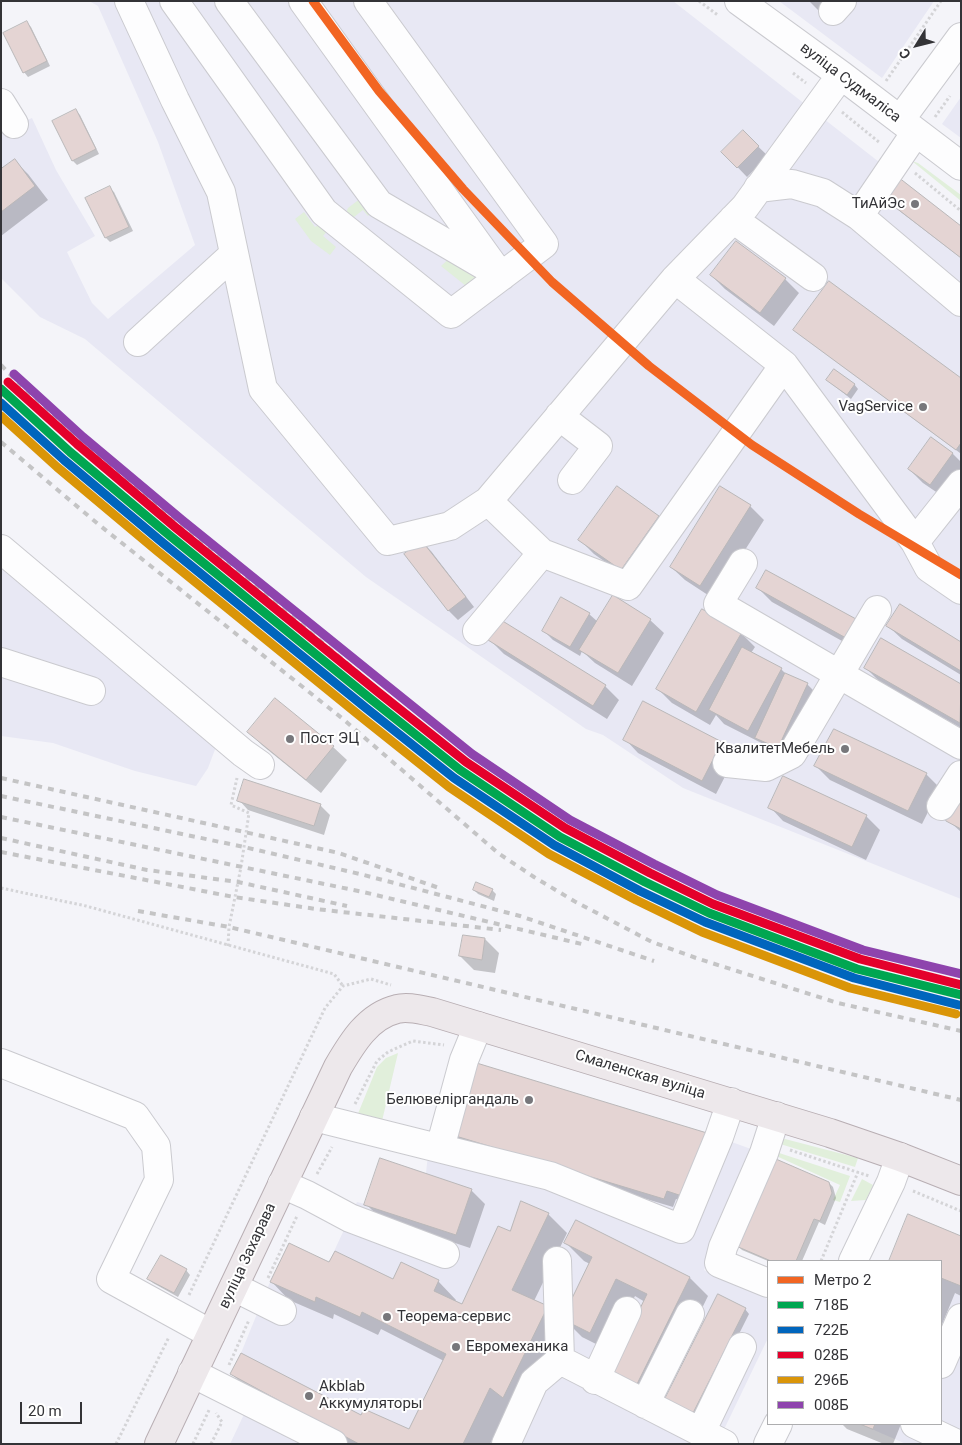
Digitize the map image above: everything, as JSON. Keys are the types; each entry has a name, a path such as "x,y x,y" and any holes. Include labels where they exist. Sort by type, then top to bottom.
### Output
{"main road":[{"name":"Смаленская вуліца","path":"338,1067 361,1032 384,1015 398,1008 412,1008 432,1012 473,1038 731,1102 900,1156 961,1181"},
{"name":"вуліца Захарава","path":"158,1444 234,1287 294,1189 314,1117 338,1067"}],"street":[{"path":"129,1 174,100 221,192 263,389 388,542 450,526 488,502 675,279 745,207 841,74"},
{"path":"174,1 324,212 451,314 544,244 368,1"},
{"path":"229,1 379,204 502,276"},
{"path":"303,1 502,276"},
{"name":"вуліца Судмаліса","path":"739,1 841,74 917,123 961,166"},
{"path":"859,216 917,123 961,37"},
{"path":"758,188 792,184 823,193 859,216 961,302"},
{"path":"733,219 813,277"},
{"path":"138,342 234,254"},
{"path":"675,279 784,365 915,542 929,568 961,590"},
{"path":"488,502 542,553 628,586 784,365"},
{"path":"559,416 598,446 572,480"},
{"path":"915,542 961,484"},
{"path":"1,549 251,759"},
{"path":"477,631 542,553"},
{"path":"744,563 718,604 961,745"},
{"path":"727,763 766,767 792,754 877,610"},
{"path":"1,662 91,691"},
{"path":"941,806 961,775"},
{"path":"440,1148 464,1060 473,1038"},
{"path":"1,1064 135,1116 156,1146 159,1180 111,1280 211,1334"},
{"path":"314,1117 550,1176 681,1229 719,1137 731,1102"},
{"path":"767,1283 719,1263 723,1248 768,1143 776,1116"},
{"path":"853,1260 900,1156"},
{"path":"294,1189 350,1218 445,1254"},
{"path":"558,1261 560,1360"},
{"path":"234,1287 282,1311"},
{"path":"595,1380 627,1311"},
{"path":"645,1404 690,1314"},
{"path":"942,1362 961,1318"},
{"path":"560,1360 595,1380 712,1438 742,1347"},
{"path":"506,1444 534,1382 560,1360"},
{"path":"192,1373 333,1444"},
{"path":"768,1444 778,1425"},
{"path":"917,1425 957,1444"}],"path":[{"path":"886,82 941,1"},
{"path":"917,123 956,89"},
{"path":"228,946 229,927 241,867 248,813 231,805 251,759"},
{"path":"1,888 86,906 334,974 343,986"},
{"path":"116,1444 179,1317 326,1008 343,986 371,979 398,987"},
{"path":"294,1189 344,1125 377,1061 388,1052 413,1041 456,1046 473,1038"},
{"path":"768,1143 890,1182 961,1211"},
{"path":"821,1260 858,1172"},
{"path":"193,1444 211,1406 222,1422 212,1444"}],"shaded area":[{"path":"89,1 673,1 961,226 961,899 683,788 603,735 586,729 366,577 85,339 40,317 1,278 1,131 32,118 56,170 95,236 67,252 92,303 108,319 195,245 158,142 98,6"},
{"path":"779,1 934,1 882,78"},
{"path":"961,97 961,138 942,124"},
{"path":"1,561 219,739 208,768 196,786 135,771 53,743 1,736"},
{"path":"470,1061 707,1133 751,1149 704,1270 767,1299 767,1340 717,1444 230,1444 256,1389 230,1374 289,1243 329,1262 357,1202 365,1204 380,1158 426,1173 429,1145"},
{"path":"908,1214 961,1236 961,1444 906,1444 862,1425 942,1425 942,1260 889,1260"}],"green space":[{"path":"912,161 918,163 961,195 961,201"},
{"path":"365,195 375,208 368,216 363,210 354,217 344,217 348,208"},
{"path":"304,212 315,227 320,224 328,230 323,236 336,247 330,255 311,241 295,219"},
{"path":"451,257 474,274 476,281 466,286 441,266"},
{"path":"398,1053 382,1121 357,1116 377,1067 386,1058"},
{"path":"785,1139 858,1158 855,1167 777,1143"},
{"path":"773,1151 850,1176 840,1202 833,1200 840,1185 772,1154"},
{"path":"862,1179 873,1185 866,1200 851,1201"}],"building":[{"path":"27,21 47,61 23,73 3,33"},
{"path":"76,109 96,149 72,161 52,121"},
{"path":"743,130 759,146 737,168 721,152"},
{"path":"15,159 35,186 1,212 1,169"},
{"path":"898,177 961,226 961,258 882,197"},
{"path":"110,186 129,227 105,238 85,198"},
{"path":"736,241 786,278 760,313 710,275"},
{"path":"829,281 961,378 961,443 956,450 793,330"},
{"path":"834,369 855,384 847,395 826,380"},
{"path":"931,437 953,453 930,485 908,469"},
{"path":"617,486 659,516 621,570 578,540"},
{"path":"720,486 751,505 700,586 670,567"},
{"path":"422,541 466,597 448,611 404,554"},
{"path":"766,570 856,619 846,638 756,588"},
{"path":"613,595 651,619 618,673 579,650"},
{"path":"561,597 590,613 570,647 542,631"},
{"path":"900,604 961,642 961,671 886,626"},
{"path":"702,609 742,632 696,712 656,689"},
{"path":"501,620 606,685 593,706 488,640"},
{"path":"881,638 961,684 960,723 864,668"},
{"path":"742,647 782,668 748,731 709,710"},
{"path":"785,673 808,683 778,748 755,738"},
{"name":"Пост ЭЦ","path":"275,698 334,746 306,780 247,732"},
{"path":"643,701 722,742 702,781 623,740"},
{"path":"834,729 927,773 908,811 814,766"},
{"path":"783,776 867,815 852,847 768,808"},
{"path":"244,779 321,804 314,826 237,801"},
{"path":"959,798 961,799 961,829 946,821"},
{"path":"476,882 493,889 489,897 473,890"},
{"path":"463,935 485,938 482,960 459,956"},
{"name":"Белювеліргандаль","path":"470,1061 707,1133 688,1198 667,1191 664,1199 449,1134"},
{"path":"769,1156 829,1182 832,1193 820,1221 814,1219 796,1260 769,1260 736,1246"},
{"path":"380,1158 472,1189 456,1235 364,1205"},
{"path":"521,1201 549,1213 512,1290 548,1306 503,1398 490,1388 463,1444 359,1444 230,1374 241,1353 361,1415 364,1409 409,1429 446,1354 362,1312 360,1317 316,1297 315,1302 270,1282 289,1243 329,1262 335,1251 393,1279 401,1262 439,1280 434,1291 462,1304 498,1226 510,1231"},
{"path":"908,1214 961,1236 961,1286 942,1278 942,1260 889,1260"},
{"path":"576,1220 690,1277 637,1384 610,1371 647,1294 616,1279 590,1333 562,1319 592,1257 564,1243"},
{"path":"161,1255 187,1269 174,1293 147,1279"},
{"path":"718,1294 746,1308 692,1415 664,1401"},
{"path":"863,1425 875,1425 873,1429"}],"railway":[{"path":"1,365 47,412 391,700"},
{"path":"1,442 98,524 343,719 498,853 534,877 574,901 652,942 696,958 838,1003 961,1031"},
{"path":"1,778 339,853 442,889"},
{"path":"1,796 244,847 360,874 520,916 654,961"},
{"path":"1,817 363,892 586,945"},
{"path":"1,838 147,870 238,882 347,906"},
{"path":"1,852 234,897 316,909 501,930"},
{"path":"138,911 229,927 961,1100"}],"metro line":[{"name":"2","path":"313,1 379,91 463,189 552,282 649,366 752,445 859,514 961,575"}],"transit line":[{"name":"008Б","path":"14,374 83,437 182,520 472,754 570,820 717,895 863,950 961,974"},
{"name":"028Б","path":"8,382 77,444 175,527 378,692 466,762 565,828 713,904 860,959 961,985"},
{"name":"718Б","path":"1,389 70,452 169,535 372,700 460,770 560,837 709,913 857,969 961,995"},
{"name":"722Б","path":"1,403 64,460 163,543 366,708 454,778 554,845 640,891 705,922 854,978 959,1005"},
{"name":"296Б","path":"1,416 57,467 156,550 360,716 449,787 549,854 702,932 850,988 956,1014"}],"place":[{"name":"ТиАйЭс","path":"915,204"},
{"name":"VagService","path":"923,407"},
{"name":"Пост ЭЦ","path":"290,739"},
{"name":"КвалитетМебель","path":"845,749"},
{"name":"Белювеліргандаль","path":"529,1100"},
{"name":"Теорема-сервис","path":"387,1317"},
{"name":"Евромеханика","path":"456,1347"},
{"name":"Akblab Аккумуляторы","path":"309,1396"}]}
